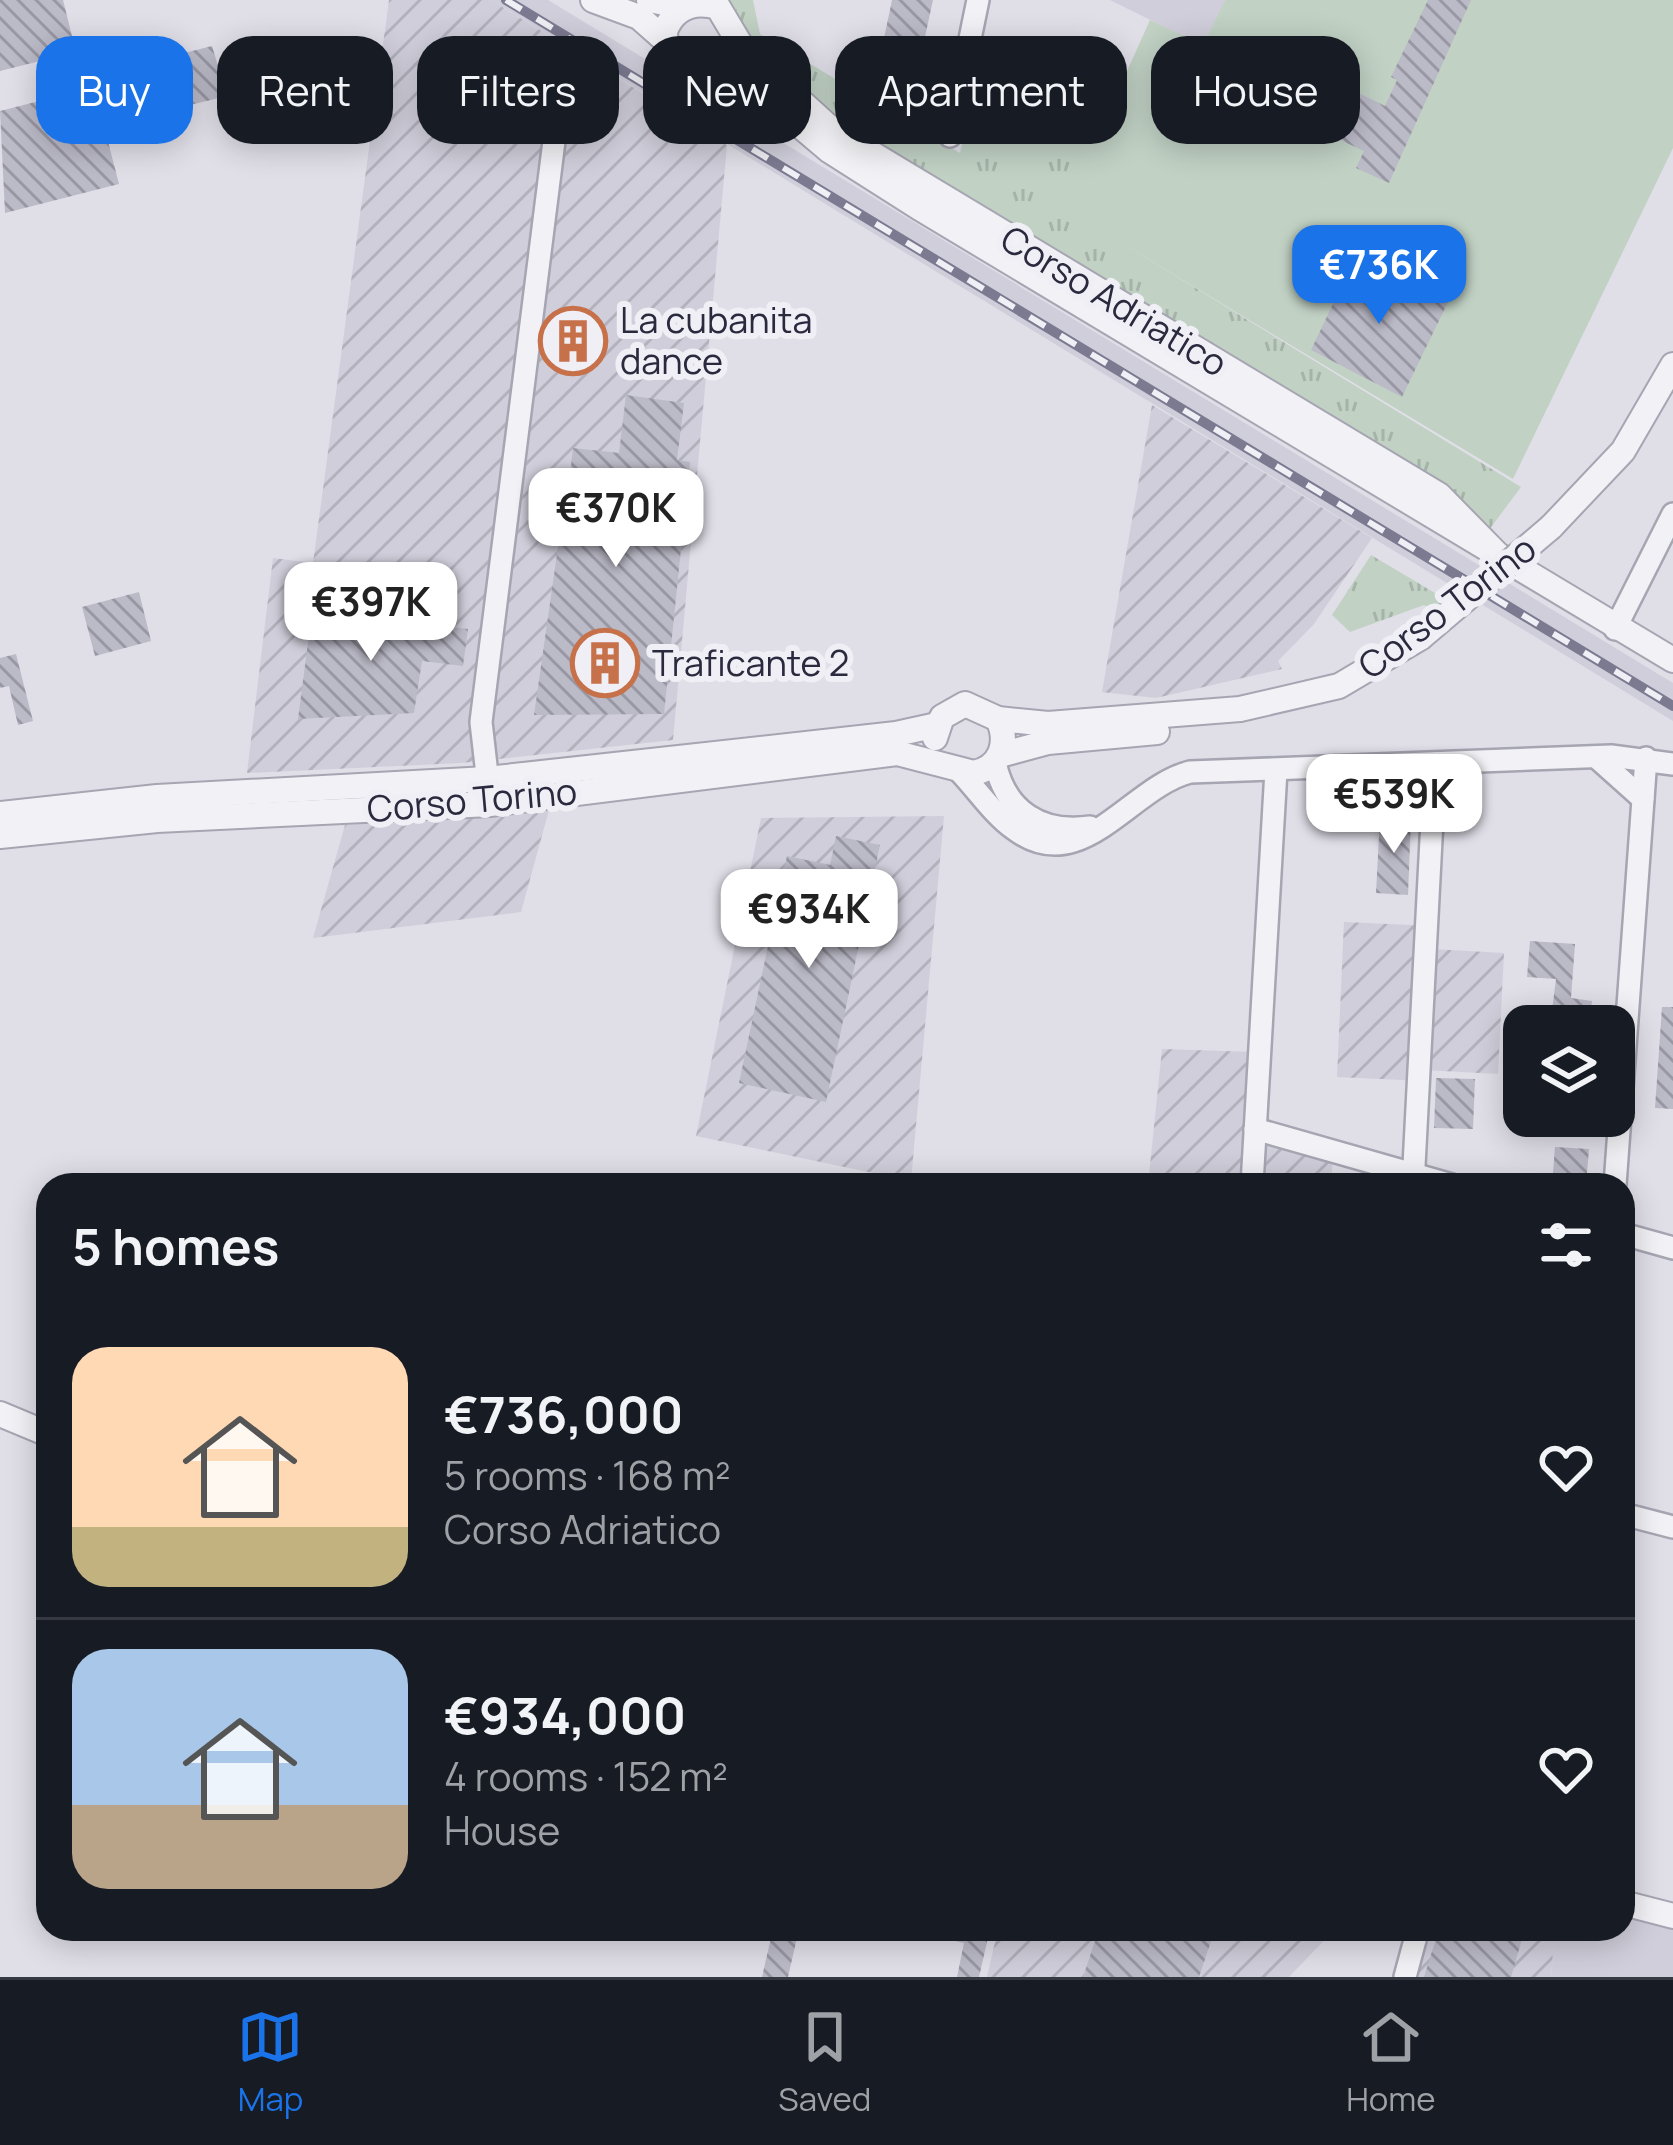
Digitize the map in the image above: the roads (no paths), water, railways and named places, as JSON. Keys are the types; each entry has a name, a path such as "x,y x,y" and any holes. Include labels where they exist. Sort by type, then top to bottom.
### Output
{"street":[{"name":"Corso Adriatico","path":"593,0 638,17 660,36"},
{"path":"649,0 695,3"},
{"path":"971,36 978,0"},
{"name":"Corso Adriatico","path":"695,3 723,11 734,36"},
{"path":"666,36 670,19 695,3"},
{"name":"Corso Adriatico","path":"811,112 1158,342 1668,659"},
{"name":"Corso Adriatico","path":"811,135 830,151 1158,342"},
{"path":"489,792 482,722 554,144"},
{"name":"Corso Torino","path":"1556,530 1623,451 1673,365"},
{"name":"Corso Torino","path":"0,836 898,753 952,768 985,771 998,759 1048,742 1238,723 1313,709 1381,682 1627,469 1673,394"},
{"path":"1615,629 1673,514"},
{"name":"Corso Torino","path":"0,814 157,797 489,792 896,734 937,725 965,704 998,719 1064,723 1289,700 1359,677 1427,640"},
{"path":"998,719 1004,737 998,759 1013,804 1039,824 1072,829 1108,822"},
{"path":"937,725 934,740 952,768 1008,824 1035,841 1080,841 1173,776 1596,757 1673,764"},
{"path":"1596,757 1643,799"},
{"path":"1616,1173 1646,758"},
{"path":"1413,1173 1435,763"},
{"path":"1253,1173 1276,770"},
{"path":"1255,1129 1394,1173"},
{"path":"1635,1237 1673,1248"},
{"path":"0,1414 36,1429"},
{"path":"1635,1517 1673,1527"},
{"path":"1635,1906 1673,1916"},
{"path":"1405,1977 1415,1941"}],"railway":[{"path":"506,0 1673,706"}],"place":[{"name":"La cubanita dance","path":"573,341"},
{"name":"Traficante 2","path":"605,663"}]}
